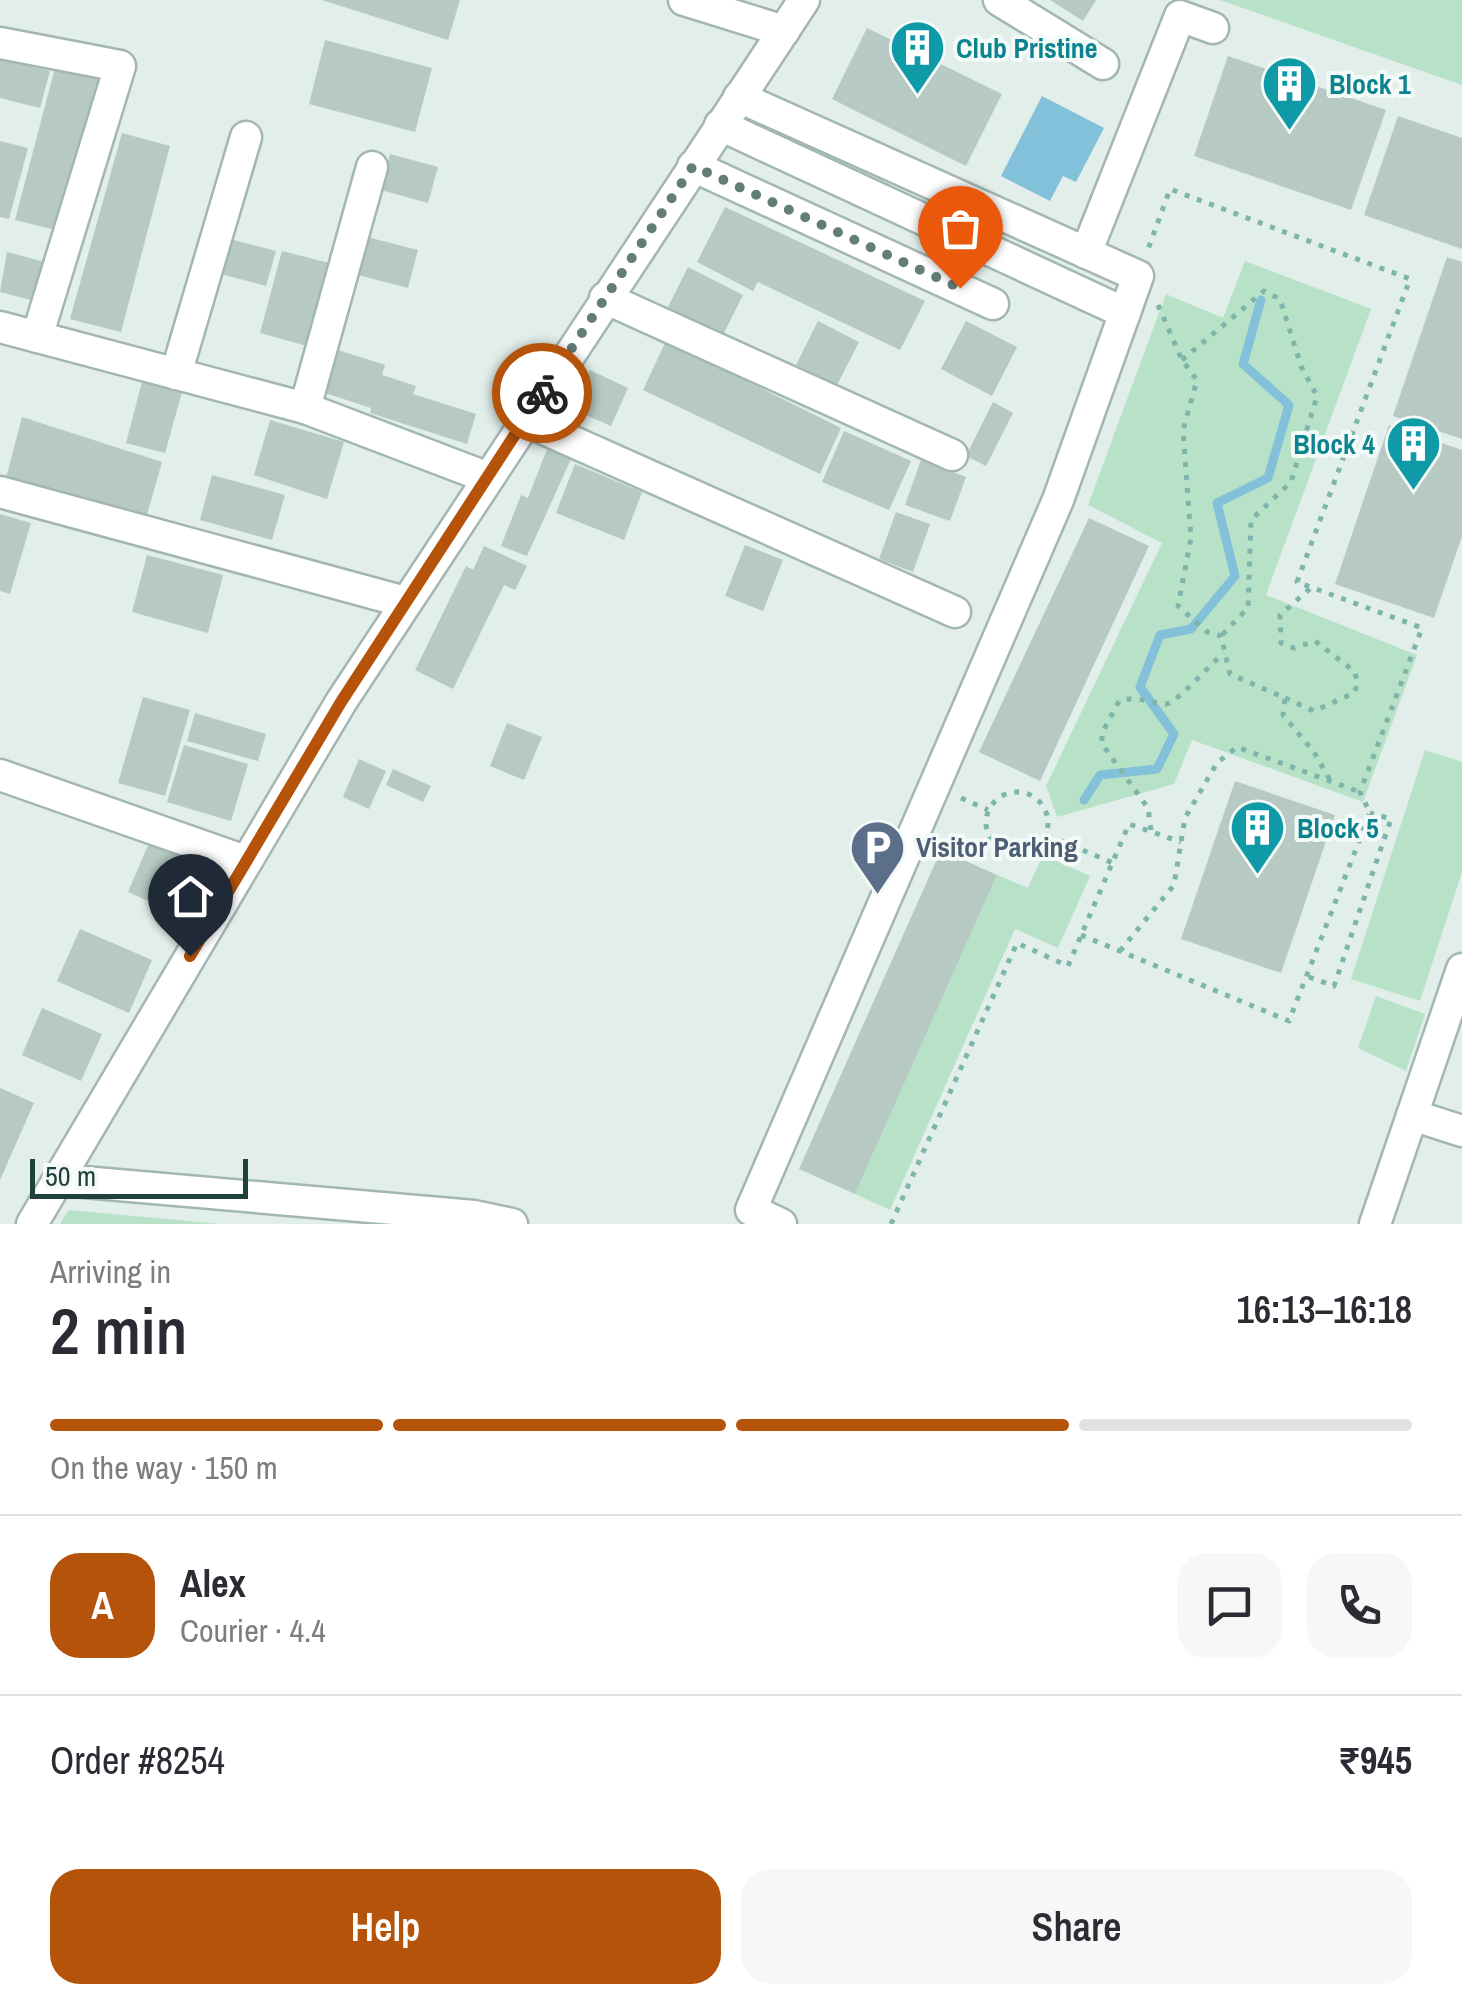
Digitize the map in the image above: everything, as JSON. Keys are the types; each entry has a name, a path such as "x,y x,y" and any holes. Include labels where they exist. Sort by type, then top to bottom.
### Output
{"street":[{"path":"684,0 784,30"},
{"path":"32,1224 245,860 406,602 804,0"},
{"path":"999,0 1103,64"},
{"path":"1086,253 1180,16 1213,28"},
{"path":"0,43 120,66 37,337"},
{"path":"739,98 1138,276 1058,500 750,1210 781,1224"},
{"path":"720,125 1125,313"},
{"path":"176,374 246,137"},
{"path":"693,166 993,304"},
{"path":"306,408 372,167"},
{"path":"606,298 952,455"},
{"path":"0,328 306,408 486,478"},
{"path":"524,420 955,612"},
{"path":"0,492 406,602"},
{"path":"0,775 245,860"},
{"path":"1374,1224 1461,976"},
{"path":"1412,1115 1462,1132"},
{"path":"61,1180 512,1224"}],"path":[{"path":"1221,636 1208,632 1178,606 1191,538 1184,430 1197,380 1182,360 1167,318 1138,276 1170,189 1410,279 1298,582 1422,628 1360,792"},
{"path":"1182,360 1264,291 1280,300 1301,366 1318,396 1290,482 1251,520 1248,608 1221,636"},
{"path":"1221,636 1230,674 1314,711 1354,693 1358,683 1354,671 1316,640 1294,648 1281,643 1280,615 1312,587"},
{"path":"1151,832 1148,808 1102,744 1102,733 1119,701 1133,697 1168,704 1178,701 1195,675 1224,653"},
{"path":"1285,698 1283,715 1314,752 1331,782"},
{"path":"1081,935 1289,1021 1309,978 1370,813 1360,792 1237,747 1217,764 1184,818 1174,885 1120,951"},
{"path":"1026,792 1048,813 1047,835 1032,851 1010,854 992,842 987,832 988,810 1004,794 1026,792"},
{"path":"1309,978 1334,986 1391,819 1370,813"},
{"path":"891,1224 1017,943 1068,966 1129,824 1181,842"},
{"path":"1047,835 1113,864"}],"green space":[{"path":"1220,0 1462,0 1462,85"},
{"path":"1245,261 1371,309 1266,595 1417,655 1363,802 1192,740 1174,784 1057,817 1046,786 1162,543 1088,505 1166,294 1223,318"},
{"path":"1425,750 1462,762 1462,872 1420,1001 1351,979"},
{"path":"1043,855 1090,876 1058,948 1015,929 890,1210 855,1194 997,875 1028,888"},
{"path":"1376,996 1425,1014 1406,1071 1358,1048"},
{"path":"69,1210 221,1224 60,1224"}],"water":[{"path":"1042,96 1104,128 1076,182 1063,176 1050,201 1001,176"}],"building":[{"path":"322,0 460,0 448,40"},
{"path":"1050,0 1096,0 1083,21"},
{"name":"Club Pristine","path":"867,28 1002,94 966,166 832,99"},
{"path":"325,40 432,68 415,132 309,104"},
{"name":"Block 1","path":"1228,56 1386,110 1351,210 1194,156"},
{"path":"0,58 50,71 40,108 0,98"},
{"path":"55,68 105,81 64,232 15,220"},
{"path":"1398,116 1462,138 1462,249 1364,215"},
{"path":"122,133 170,146 121,332 70,319"},
{"path":"0,141 28,148 9,219 0,217"},
{"path":"390,154 438,167 428,203 381,190"},
{"path":"725,207 925,301 900,350 758,282 753,291 697,262"},
{"path":"367,237 418,250 408,288 358,275"},
{"path":"230,239 276,251 266,286 221,274"},
{"path":"282,251 329,263 307,346 260,333"},
{"path":"7,252 52,264 42,303 0,292"},
{"path":"1447,257 1462,262 1462,439 1393,416"},
{"path":"688,267 743,295 722,337 667,309"},
{"path":"818,321 859,342 837,385 796,365"},
{"path":"966,321 1017,347 992,396 941,369"},
{"path":"666,341 841,428 820,474 643,390"},
{"path":"338,350 385,365 382,375 416,386 413,394 476,414 467,444 370,413 371,408 325,393"},
{"path":"590,370 628,388 611,426 572,409"},
{"path":"142,382 182,392 165,453 126,443"},
{"path":"993,402 1013,413 986,466 966,456"},
{"path":"22,417 162,462 144,525 6,478"},
{"path":"270,420 344,442 327,499 254,475"},
{"name":"Block 4","path":"1389,425 1462,450 1462,536 1434,618 1335,584"},
{"path":"844,431 911,461 889,510 822,482"},
{"path":"547,449 571,459 527,556 501,546 521,495 528,498"},
{"path":"921,460 966,477 950,521 905,505"},
{"path":"575,464 642,492 624,540 556,513"},
{"path":"212,475 285,495 272,540 200,520"},
{"path":"896,512 930,524 913,572 879,559"},
{"path":"0,514 31,523 10,594 0,591"},
{"path":"1089,518 1149,546 1040,781 979,752"},
{"path":"745,545 783,560 763,611 725,596"},
{"path":"484,546 527,566 515,590 504,585 453,689 415,670 466,566 473,570"},
{"path":"147,555 223,575 208,633 132,612"},
{"path":"143,697 190,710 165,796 118,783"},
{"path":"195,713 266,734 258,761 187,741"},
{"path":"507,723 542,737 524,780 490,766"},
{"path":"184,745 248,764 231,821 167,802"},
{"path":"359,759 386,771 369,809 343,797"},
{"path":"393,769 431,786 423,802 386,785"},
{"name":"Block 5","path":"1235,781 1335,815 1281,973 1181,939"},
{"path":"152,836 213,862 188,919 128,892"},
{"path":"941,850 997,875 855,1194 799,1169"},
{"path":"80,929 152,960 129,1013 57,981"},
{"path":"42,1008 102,1034 81,1081 22,1055"},
{"path":"0,1088 34,1103 0,1180"}],"waterway":[{"path":"1084,800 1100,775 1157,769 1174,734 1140,687 1160,635 1191,629 1235,576 1217,503 1268,478 1289,405 1243,364 1261,300"}],"way so far":[{"path":"542,393 693,166 960,288"}],"place":[{"name":"Club Pristine","path":"917,97"},
{"name":"Block 1","path":"1290,133"},
{"name":"Block 4","path":"1414,493"},
{"name":"Block 5","path":"1258,877"},
{"name":"Visitor Parking","path":"877,896"}],"route":[{"path":"190,956 341,702 542,393"}]}
